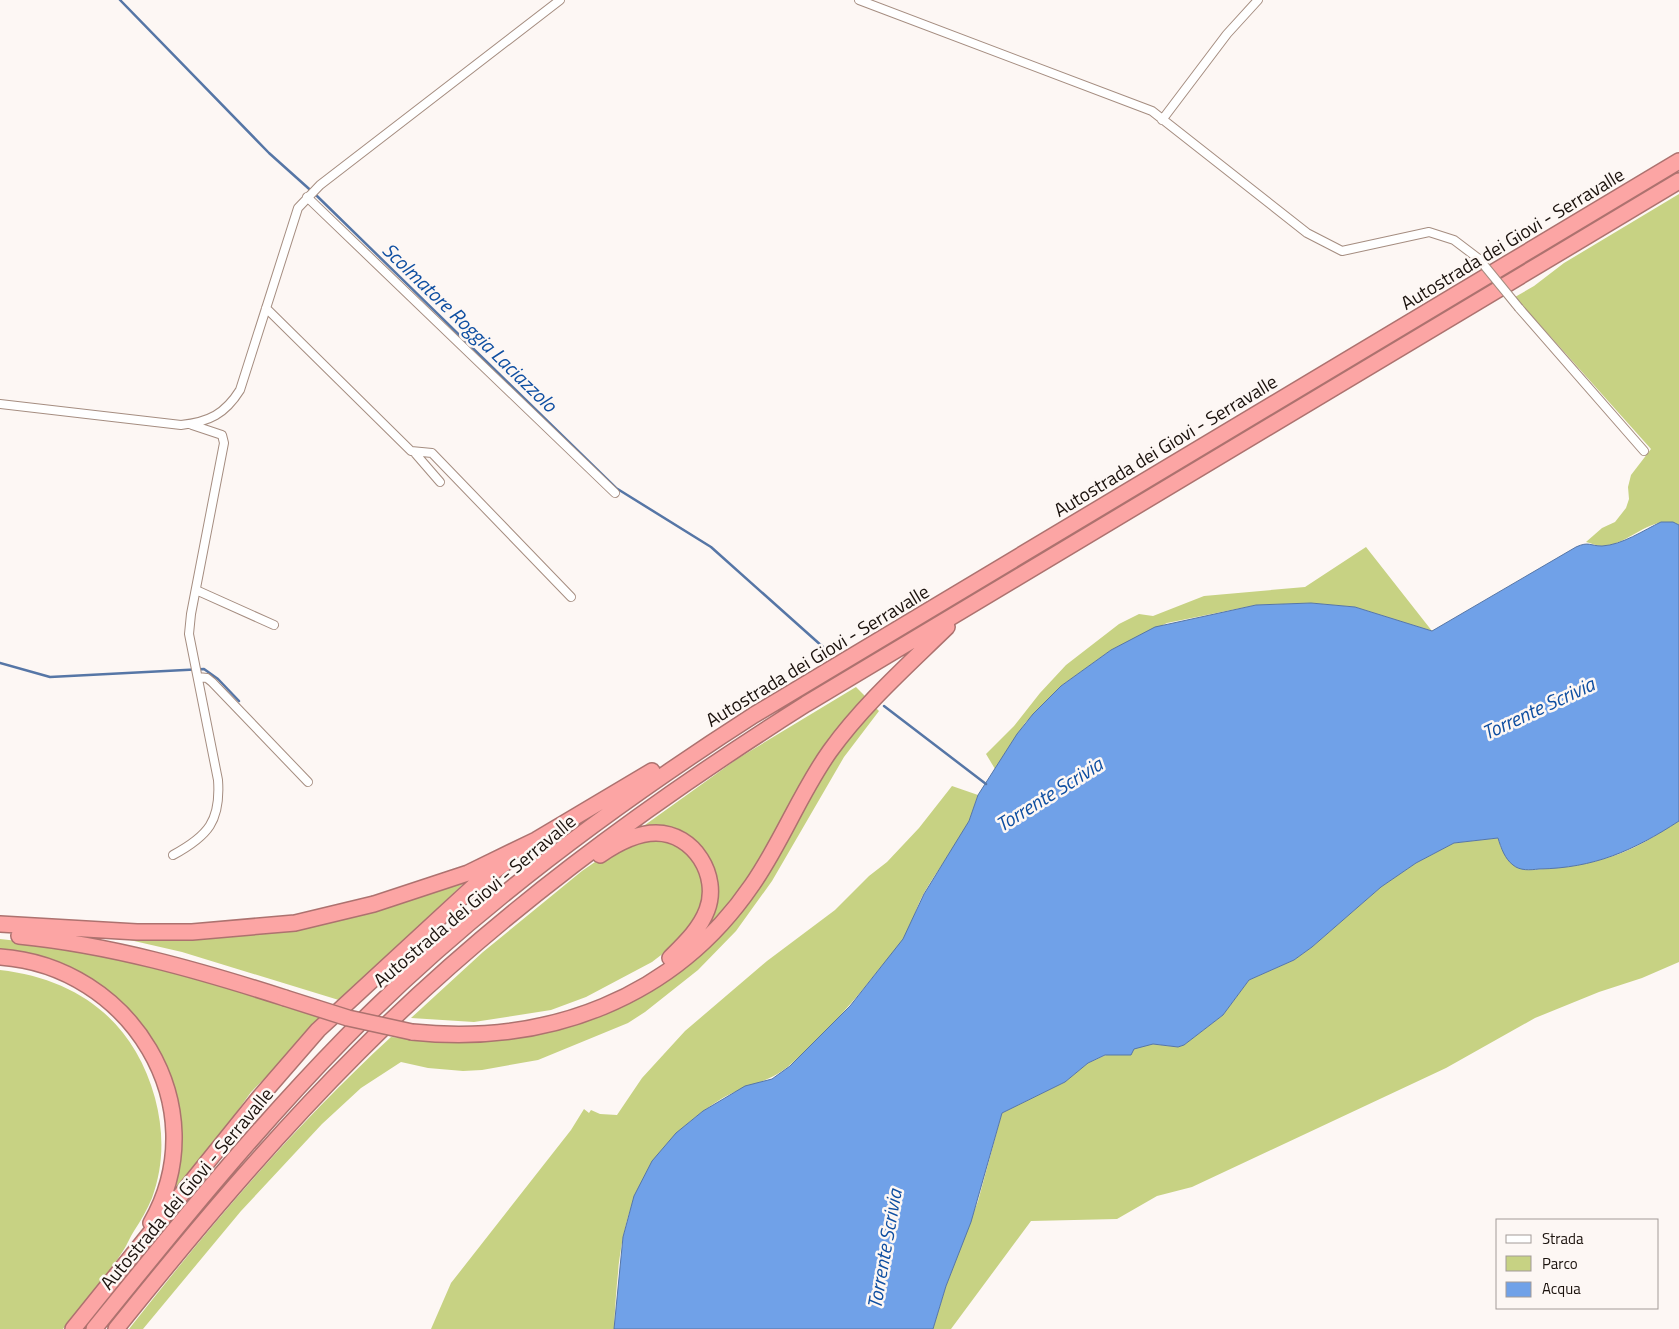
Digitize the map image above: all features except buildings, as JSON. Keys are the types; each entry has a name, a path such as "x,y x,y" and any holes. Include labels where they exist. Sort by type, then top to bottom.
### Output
{"highway":[{"name":"Autostrada dei Giovi - Serravalle","path":"94,1329 201,1197 283,1103 345,1038 511,889 564,847 687,758 754,715 1679,161"},
{"name":"Autostrada dei Giovi - Serravalle","path":"116,1329 215,1207 296,1116 359,1051 435,980 523,904 626,824 695,776 806,704 1679,181"},
{"path":"0,934 64,942 154,959 288,995 362,1012 413,1028 475,1036 540,1028 594,1011 628,995 657,978 706,938 731,913 766,865 809,783 853,721 869,702 965,609"},
{"path":"0,924 46,928 192,932 295,923 374,904 468,873 536,840 695,744 754,715"},
{"path":"413,1028 504,1025 566,1012 594,1002 644,976 668,960 698,927 707,911 710,887 705,866 692,848 682,840 657,833 644,835 612,847 523,904"},
{"path":"73,1329 259,1098 318,1030 474,886 536,840"},
{"path":"46,928 177,956 288,995"},
{"path":"0,957 46,965 80,980 108,998 137,1028 159,1065 171,1107 175,1143 171,1169 157,1213 126,1262"}],"street":[{"path":"0,404 181,425 213,419 234,400 246,374 293,218 298,208 311,193 560,0"},
{"path":"859,0 1152,111 1307,234 1342,251 1429,232 1454,240 1478,259 1644,451"},
{"path":"1162,120 1227,34 1258,0"},
{"path":"311,193 615,493"},
{"path":"266,308 414,452 440,482"},
{"path":"173,854 197,842 204,835 212,820 218,802 218,780 189,634 224,443 222,435 190,424"},
{"path":"414,452 432,453 571,597"},
{"path":"196,590 274,625"},
{"path":"198,676 207,678 212,682 308,782"}],"green space":[{"path":"1679,194 1679,525 1669,522 1660,523 1612,545 1598,546 1586,542 1602,528 1615,522 1626,508 1629,499 1628,487 1631,475 1651,449 1515,297 1534,286 1564,263"},
{"path":"1366,547 1432,631 1355,607 1311,603 1256,605 1167,623 1111,650 1061,686 1025,723 995,769 986,754 1014,726 1040,693 1066,665 1119,624 1139,614 1153,616 1204,596 1305,587"},
{"path":"856,687 865,696 824,748 756,868 718,916 692,942 705,923 705,855 638,830 737,759"},
{"path":"874,706 879,711 844,757 772,881 736,931 698,970 628,1023 538,1060 482,1070 463,1071 428,1068 401,1062 361,1088 322,1124 241,1211 143,1329 129,1329 190,1252 287,1141 391,1037 424,1040 489,1040 550,1030 704,945 829,762"},
{"path":"952,786 978,795 971,816 958,841 924,893 907,933 894,952 835,1021 791,1064 774,1076 736,1091 718,1101 688,1123 664,1147 647,1172 634,1199 625,1228 616,1293 614,1329 431,1329 451,1283 571,1130 584,1109 589,1113 591,1110 600,1114 617,1115 642,1078 685,1031 767,961 835,910 869,876 887,862 919,828"},
{"path":"1679,821 1679,962 1642,978 1599,992 1535,1018 1446,1068 1192,1187 1157,1196 1117,1219 1031,1221 951,1329 933,1329 946,1286 978,1201 1002,1113 1065,1082 1088,1063 1106,1055 1117,1055 1142,1045 1153,1044 1178,1047 1184,1045 1223,1015 1249,980 1294,960 1312,947 1381,887 1416,863 1454,843 1498,838 1501,848 1524,870 1547,869 1584,864 1619,854 1657,835"},
{"path":"649,840 667,841 682,846 693,856 706,881 701,911 678,942 652,962 586,997 551,1010 474,1022 411,1018 483,952 582,871 608,853 636,842"},
{"path":"468,879 342,1001 182,952 121,938 318,924 414,899"},
{"path":"0,939 36,943 164,968 326,1017 251,1092 169,1200 171,1089 105,991 0,953"},
{"path":"0,970 28,975 54,983 78,994 99,1008 117,1026 133,1047 146,1071 158,1111 161,1161 152,1198 116,1261 63,1329 0,1329"}],"water":[{"name":"Torrente Scrivia","path":"1661,522 1673,522 1679,525 1679,821 1645,841 1612,856 1559,868 1529,870 1516,867 1510,863 1498,838 1454,843 1416,863 1381,887 1312,947 1294,960 1249,980 1223,1015 1184,1045 1178,1047 1153,1044 1134,1049 1131,1055 1105,1055 1088,1063 1065,1082 1002,1113 971,1222 946,1286 933,1329 614,1329 623,1237 634,1196 652,1161 676,1133 703,1111 745,1086 772,1079 790,1066 850,1006 903,939 924,894 969,821 978,795 1017,734 1033,714 1061,686 1111,650 1155,627 1256,605 1311,603 1355,607 1432,631 1576,547 1584,544 1602,546 1617,543"}],"waterway":[{"name":"Scolmatore Roggia Laciazzolo","path":"120,0 269,153 317,196 616,488 711,547 823,647"},
{"path":"0,663 50,677 204,669 218,679 239,701"},
{"name":"Scolmatore Roggia Laciazzolo","path":"884,706 986,784"}]}
